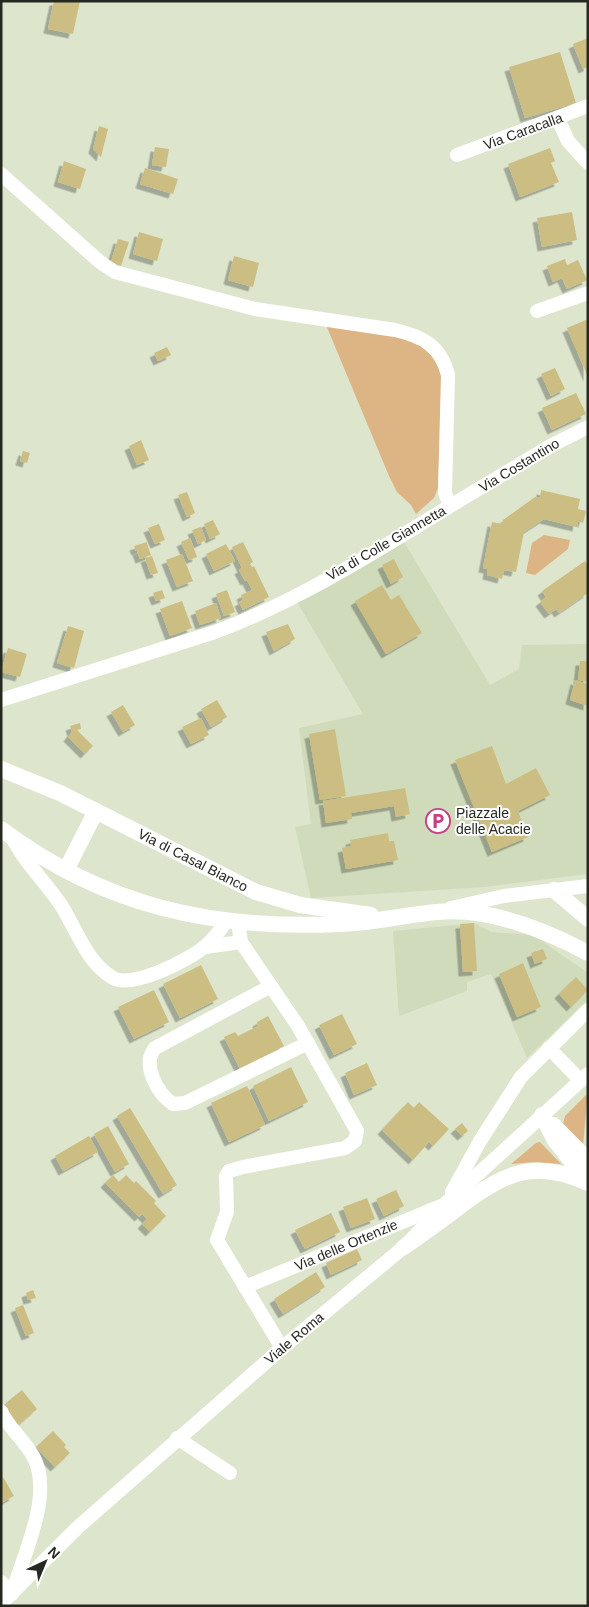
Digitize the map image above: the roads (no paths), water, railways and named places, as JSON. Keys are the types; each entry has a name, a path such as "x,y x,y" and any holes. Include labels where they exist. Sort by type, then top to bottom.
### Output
{"main road":[{"name":"Via di Casal Bianco","path":"1,769 96,811 223,878 256,892 300,905 396,918"},
{"path":"66,870 96,811"},
{"name":"Via di Casal Bianco","path":"7,833 66,870 123,897 195,916 232,922 324,925 437,912 467,912 515,922 543,931 588,953"},
{"path":"554,890 588,919"},
{"path":"542,1115 588,1160"},
{"path":"542,1115 554,1139 588,1182"},
{"path":"404,1248 484,1190 510,1175 533,1170 551,1171 570,1175 588,1182"}],"street":[{"name":"Via Caracalla","path":"457,155 558,120 588,106"},
{"path":"558,120 568,141 588,163"},
{"name":"Via di Colle Giannetta","path":"1,174 100,262 116,272 226,303 396,330 420,337 431,343 441,356 448,375 444,493 450,506 362,559 246,620 215,632 1,700"},
{"path":"537,311 588,293"},
{"name":"Via Costantino","path":"450,506 552,445 588,426"},
{"path":"7,833 46,883 86,950 97,965 113,978 130,981 156,972 205,947 232,922 241,942 308,1043 355,1127 357,1139 345,1148 243,1167 227,1172 225,1180 227,1212 217,1240 282,1348"},
{"path":"437,912 504,896 588,886"},
{"path":"205,947 241,942"},
{"path":"271,986 155,1048 149,1058 149,1065 162,1094 173,1104 185,1103 308,1043"},
{"path":"446,1204 480,1141 521,1077 588,1010"},
{"path":"549,1048 584,1077"},
{"name":"Viale Roma","path":"1,1604 76,1528 282,1348 404,1248 446,1204 584,1077"},
{"name":"Via delle Ortenzie","path":"245,1287 446,1204"},
{"path":"1,1411 8,1424 32,1454 40,1473 42,1485 39,1505 12,1594"},
{"path":"178,1438 230,1473"},
{"path":"1,1582 12,1594"}],"place":[{"name":"Piazzale delle Acacie","path":"438,821"}]}
